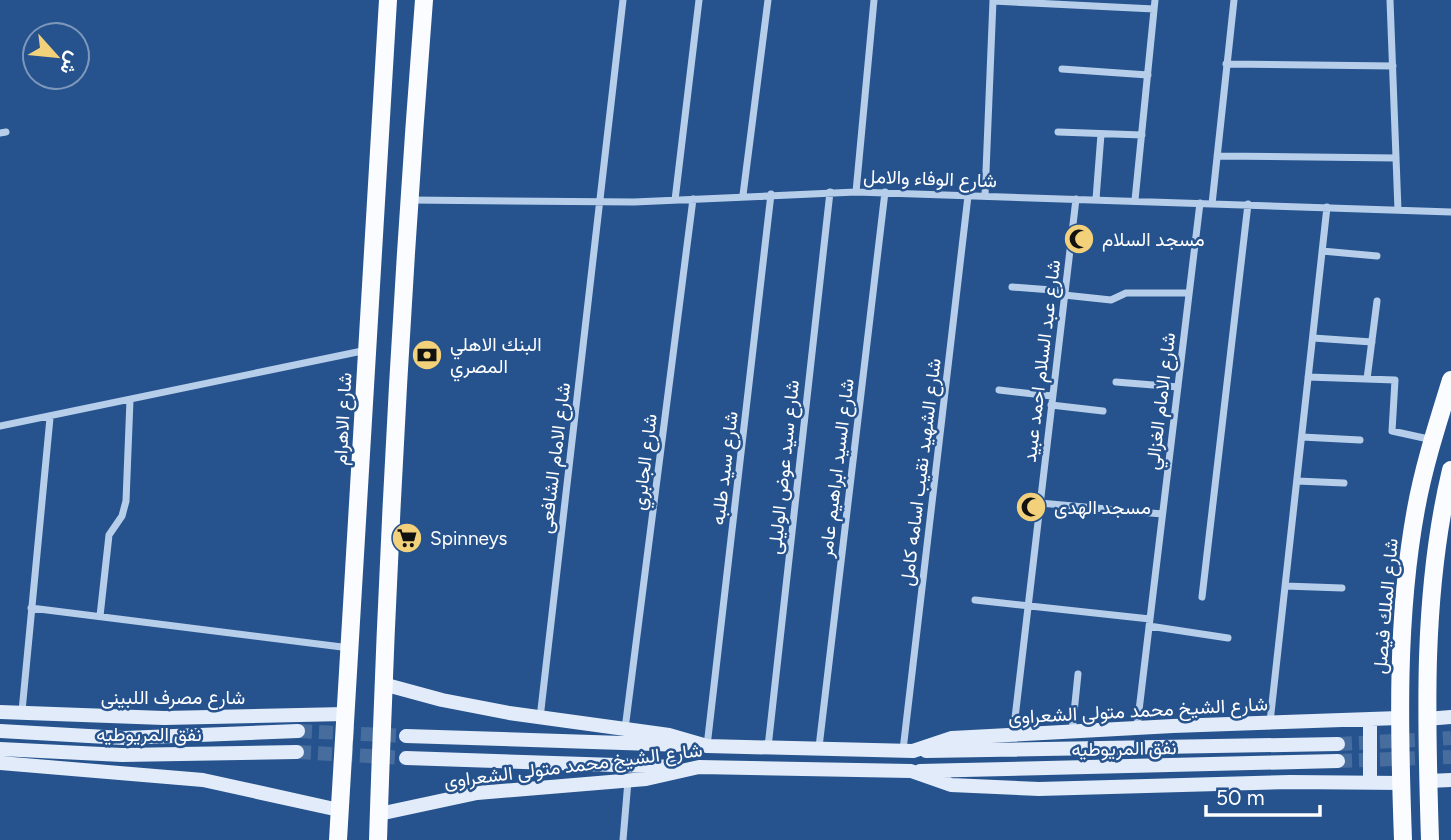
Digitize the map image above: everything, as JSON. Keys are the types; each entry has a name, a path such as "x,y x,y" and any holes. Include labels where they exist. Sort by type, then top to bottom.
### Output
{"main road":[{"name":"شارع الاهرام","path":"338,840 388,0"},
{"path":"378,840 383,684 409,200 424,0"},
{"name":"شارع الملك فيصل","path":"1403,840 1399,718 1408,567 1416,507 1451,380"},
{"path":"1430,840 1426,719 1433,560 1451,470"},
{"name":"شارع الشيخ محمد متولى الشعراوى","path":"383,684 442,700 540,718 677,737 703,746 908,751 952,738 1399,718"},
{"name":"شارع مصرف اللبينى","path":"0,712 164,718 345,714"},
{"path":"1426,719 1451,717"},
{"path":"1370,720 1370,782"},
{"name":"نفق المريوطيه","path":"0,730 124,738 298,731"},
{"path":"406,736 703,746"},
{"name":"نفق المريوطيه","path":"908,751 1338,744"},
{"name":"نفق المريوطيه","path":"0,749 122,755 297,752"},
{"path":"405,758 699,767"},
{"name":"نفق المريوطيه","path":"911,771 1338,761"},
{"path":"0,763 203,779 339,810"},
{"name":"شارع الشيخ محمد متولى الشعراوى","path":"379,814 477,793 628,780 699,767 911,771 951,785 1038,789 1401,783"},
{"path":"1428,781 1451,779"}],"street":[{"name":"شارع الامام الشافعى","path":"540,718 623,0"},
{"path":"675,200 699,0"},
{"path":"743,195 768,0"},
{"path":"856,192 874,0"},
{"path":"985,196 993,0 1154,9"},
{"path":"1135,200 1155,0"},
{"path":"1212,204 1234,0"},
{"path":"1390,0 1398,210"},
{"path":"1226,64 1393,66"},
{"path":"1062,69 1148,75"},
{"path":"1058,132 1142,135"},
{"path":"1096,199 1101,134"},
{"path":"1217,156 1396,158"},
{"name":"شارع سيد عوض الوليلى","path":"768,747 830,192"},
{"name":"شارع الوفاء والامل","path":"409,200 598,203 743,195 884,192 1451,212"},
{"name":"شارع السيد ابراهيم عامر","path":"819,747 884,192"},
{"name":"شارع سيد طلبه","path":"703,746 771,194"},
{"name":"شارع الشهيد نقيب اسامه كامل","path":"908,751 968,196"},
{"name":"شارع الجابري","path":"625,729 693,199"},
{"name":"شارع عبد السلام احمد عبيد","path":"1013,736 1076,199"},
{"name":"شارع الامام الغزالي","path":"1136,728 1200,203"},
{"path":"1202,597 1248,204"},
{"path":"1270,722 1327,207"},
{"path":"1322,251 1377,256"},
{"path":"1012,287 1111,300 1126,293 1189,293"},
{"path":"1367,379 1377,301"},
{"path":"1313,338 1372,342"},
{"path":"0,426 50,418 368,349"},
{"path":"1308,377 1395,380 1392,431 1433,440"},
{"path":"1116,382 1178,387"},
{"path":"999,390 1052,396"},
{"path":"100,616 109,535 122,516 126,501 131,400"},
{"path":"1051,405 1103,411"},
{"path":"22,711 50,418"},
{"path":"1302,438 1360,440"},
{"path":"1297,481 1344,482"},
{"path":"1040,503 1162,514"},
{"path":"1285,586 1342,588"},
{"path":"975,600 1149,622 1228,638"},
{"path":"31,608 350,648"},
{"path":"1072,732 1078,674"},
{"path":"623,840 628,780"}],"tunnel":[{"path":"298,731 406,736"},
{"path":"1338,744 1451,738"},
{"path":"297,752 406,758"},
{"path":"1338,761 1451,757"}],"place":[{"name":"مسجد السلام","path":"1079,239"},
{"name":"البنك الاهلي المصري","path":"427,355"},
{"name":"مسجد الهدى","path":"1031,507"},
{"name":"Spinneys","path":"407,538"}]}
